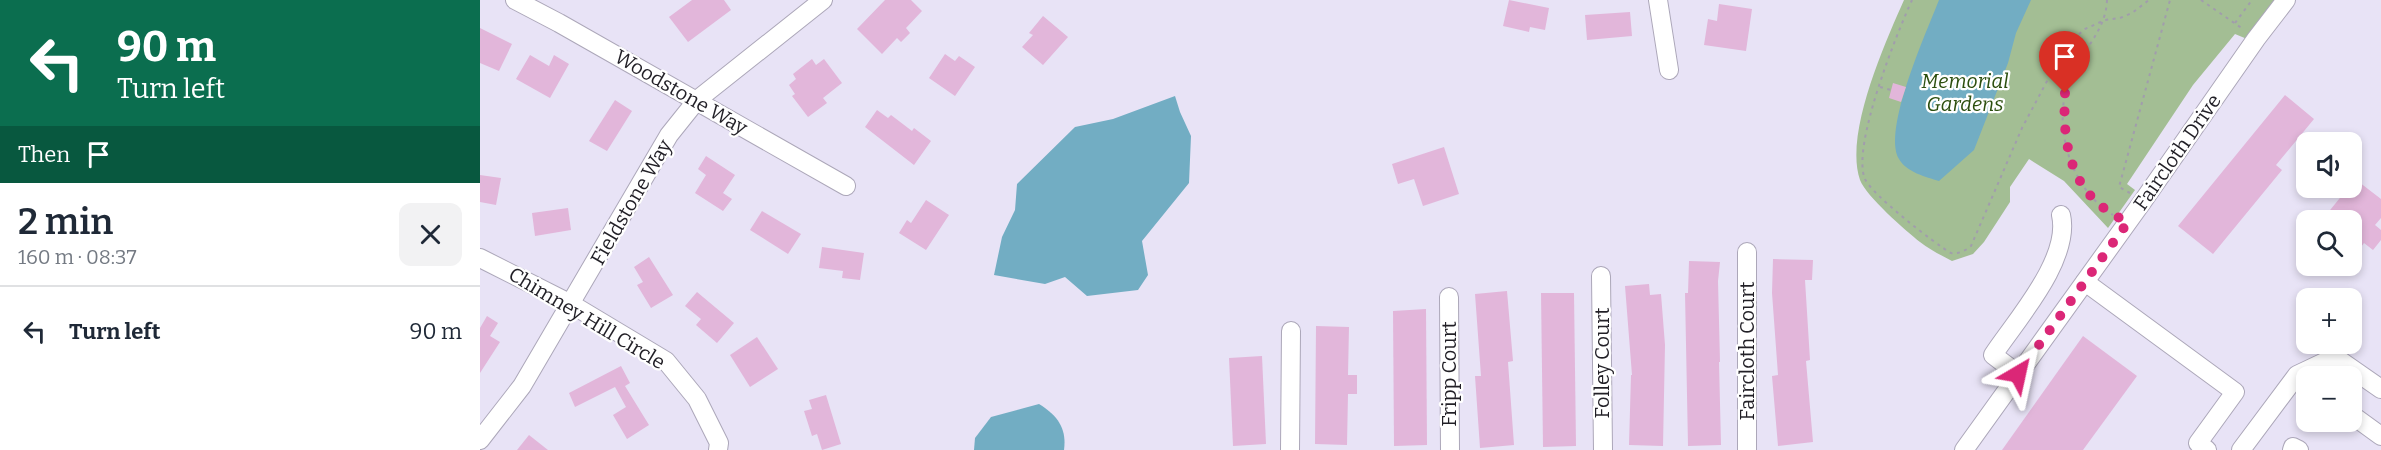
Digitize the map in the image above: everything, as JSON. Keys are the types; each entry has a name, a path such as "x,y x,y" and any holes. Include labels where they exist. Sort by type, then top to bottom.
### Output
{"street":[{"name":"Woodstone Way","path":"515,0 559,22 846,186"},
{"name":"Fieldstone Way","path":"480,440 522,386 669,135 697,100 823,0"},
{"path":"1658,0 1669,70"},
{"name":"Faircloth Drive","path":"1964,450 2286,0"},
{"path":"2018,374 1993,355 2050,273 2064,228 2061,215"},
{"name":"Faircloth Court","path":"1747,252 1747,450"},
{"name":"Chimney Hill Circle","path":"480,258 571,304 666,361 697,399 718,443 718,450"},
{"name":"Folley Court","path":"1602,276 1603,450"},
{"path":"2085,282 2235,392 2198,443 2207,450"},
{"name":"Fripp Court","path":"1449,297 1449,450"},
{"path":"1290,450 1291,331"},
{"path":"2322,366 2335,357 2348,366"},
{"path":"2362,376 2381,389"},
{"path":"2241,450 2296,386"},
{"path":"2362,422 2381,436"}],"path":[{"path":"1912,0 1898,30 1879,87 1862,154 1864,179 1876,193 1927,238 1951,253 1963,252 1971,246 2022,129 2062,53 2072,40 2085,29 2105,20 2120,18 2132,13 2149,0"},
{"path":"2107,0 2105,20 2071,75 2065,93 2063,125 2070,163 2079,182 2110,214 2128,222"},
{"path":"2135,196 2120,187 2170,0"},
{"path":"2201,0 2256,39"},
{"path":"2235,23 2252,0"},
{"path":"1879,87 1891,90"}],"green space":[{"name":"Memorial Gardens","path":"1904,0 2279,0 2247,39 2235,34 2193,85 2127,184 2135,190 2108,228 2064,181 2029,159 2010,187 2010,202 1984,242 1973,254 1952,261 1928,248 1906,230 1878,204 1860,180 1857,139 1862,114 1878,64"}],"water":[{"path":"1939,0 2031,0 2016,33 2008,63 1974,150 1939,181 1917,173 1902,164 1895,145 1896,126 1908,80"},
{"path":"1175,96 1191,136 1189,183 1142,241 1148,275 1138,290 1087,296 1065,277 1045,284 994,275 1002,237 1015,210 1017,184 1075,127 1113,119"},
{"path":"1039,404 1059,423 1064,435 1064,450 974,450 975,438 991,417"}],"building":[{"path":"692,0 724,0 731,10 688,42 669,17"},
{"path":"885,0 911,0 922,11 906,28 910,33 901,42 897,38 882,54 857,29"},
{"path":"1509,0 1549,8 1545,30 1530,27 1529,32 1503,26"},
{"path":"1719,4 1752,9 1746,51 1704,45 1708,19 1717,21"},
{"path":"1630,12 1632,36 1587,40 1585,15"},
{"path":"1043,16 1068,37 1043,65 1022,47 1033,35 1029,33"},
{"path":"480,28 512,44 499,71 480,63"},
{"path":"945,54 955,61 959,56 975,67 955,96 929,78"},
{"path":"530,55 549,66 554,55 569,64 550,98 516,79"},
{"path":"812,59 816,65 824,59 842,83 823,98 827,103 808,117 792,96 795,94 789,85 796,79 793,74"},
{"path":"1893,83 1906,87 1901,102 1889,98"},
{"path":"2285,95 2314,119 2303,132 2296,132 2296,141 2276,165 2282,170 2213,254 2178,226"},
{"path":"615,100 632,111 607,151 589,141"},
{"path":"877,110 888,118 891,115 912,131 914,128 931,141 914,165 865,127"},
{"path":"1444,147 1459,194 1423,206 1414,179 1398,184 1392,164"},
{"path":"706,156 735,175 723,193 732,199 723,211 695,193 706,175 698,169"},
{"path":"480,175 501,178 496,205 480,202"},
{"path":"2362,184 2381,199 2381,218 2375,225 2381,230 2381,240 2373,250 2364,243 2362,246 2362,210 2330,210 2340,198 2362,198"},
{"path":"926,200 949,215 926,250 899,233 907,220 911,223"},
{"path":"568,208 571,230 535,236 532,213"},
{"path":"762,211 801,234 788,254 750,230"},
{"path":"822,247 864,253 860,280 842,278 843,271 819,268"},
{"path":"649,257 673,295 651,308 637,285 643,282 634,267"},
{"path":"1773,259 1813,260 1812,280 1805,280 1810,360 1806,361 1813,442 1778,446 1772,376 1778,375 1772,293"},
{"path":"1689,261 1720,262 1718,281 1721,445 1688,446 1685,293 1688,293"},
{"path":"1649,284 1650,295 1661,294 1665,345 1663,446 1629,445 1632,375 1625,286"},
{"path":"1507,291 1513,361 1508,362 1514,445 1480,448 1475,376 1481,376 1475,294"},
{"path":"697,292 734,323 717,343 696,325 701,319 685,306"},
{"path":"1541,293 1574,293 1576,446 1543,447"},
{"path":"1426,309 1427,445 1394,446 1393,311"},
{"path":"487,316 498,323 490,336 500,342 480,373 480,328"},
{"path":"1316,326 1349,327 1348,375 1357,375 1357,394 1348,394 1347,445 1315,444"},
{"path":"2083,336 2137,376 2083,450 2002,450"},
{"path":"757,337 778,369 750,387 730,355"},
{"path":"1262,356 1266,444 1233,446 1229,358"},
{"path":"621,366 630,383 625,386 649,425 627,439 613,415 626,407 615,387 575,407 569,393"},
{"path":"826,395 841,444 822,450 817,434 812,436 804,411 812,409 809,400"},
{"path":"529,435 548,450 517,450"}],"route":[{"path":"2018,374 2128,222 2110,214 2079,182 2070,163 2063,125 2065,93"}]}
